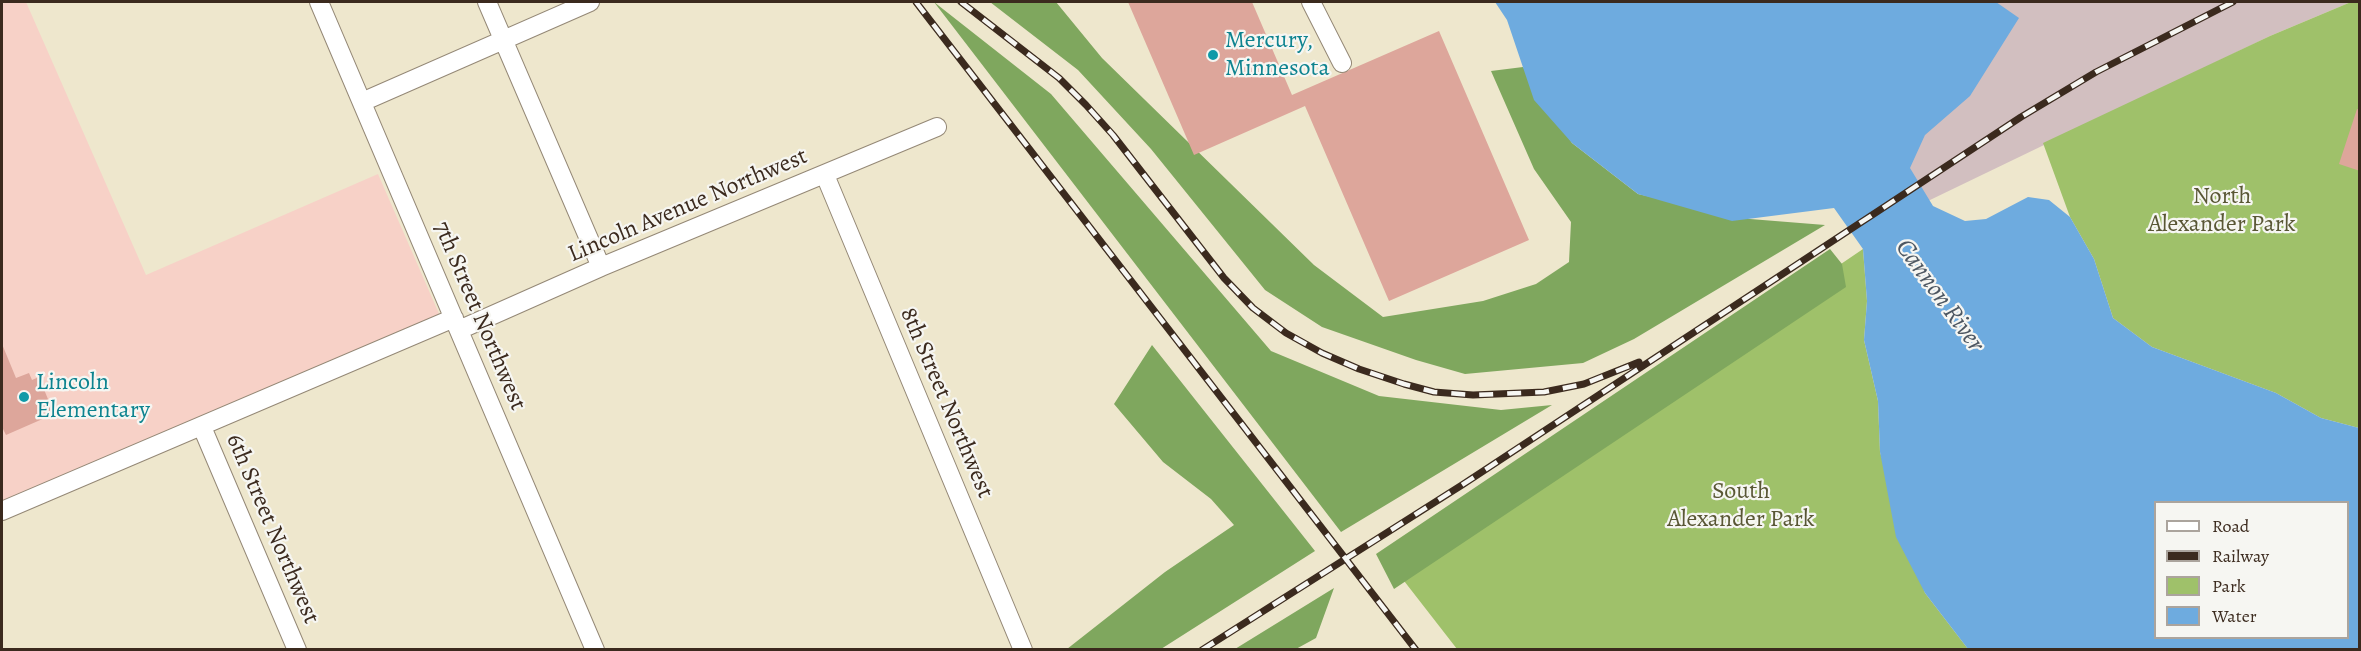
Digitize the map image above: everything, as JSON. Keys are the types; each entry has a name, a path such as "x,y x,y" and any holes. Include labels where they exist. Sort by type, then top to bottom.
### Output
{"street":[{"name":"7th Street Northwest","path":"319,2 595,650"},
{"path":"488,2 601,267"},
{"path":"362,102 503,38 590,2"},
{"path":"1311,2 1342,63"},
{"name":"Lincoln Avenue Northwest","path":"2,511 202,427 601,267 937,127"},
{"name":"8th Street Northwest","path":"825,175 1023,650"},
{"name":"6th Street Northwest","path":"202,427 297,650"}],"shaded area":[{"path":"26,2 146,275 378,174 440,316 2,507 2,4"},
{"path":"1699,2 2351,2 2270,36 1901,214"}],"green space":[{"path":"934,2 1051,94 1271,351 1379,396 1501,410 1552,405 1341,532"},
{"path":"990,2 1056,2 1102,58 1314,265 1383,317 1483,301 1536,284 1569,262 1571,222 1534,169 1491,71 1523,67 1572,143 1638,194 1750,219 1825,225 1634,339 1583,363 1465,374 1416,360 1322,327 1265,290 1151,149 1078,70"},
{"name":"North Alexander Park","path":"2351,2 2359,2 2359,428 2321,418 2276,393 2152,347 2113,318 2094,259 2070,217 2043,143 2270,36"},
{"path":"1830,249 1842,264 1846,287 1394,589 1376,554"},
{"name":"South Alexander Park","path":"1863,249 1867,301 1864,340 1878,401 1880,452 1925,593 1968,649 1457,649 1394,568"},
{"path":"1152,345 1315,551 1161,649 1067,649 1165,572 1234,525 1211,499 1163,462 1114,404"},
{"path":"1334,588 1316,638 1296,649 1235,649"}],"water":[{"name":"Cannon River","path":"1495,2 1996,2 2019,18 1970,96 1925,135 1910,168 1933,206 1965,221 1986,219 2028,197 2049,200 2070,217 2094,259 2113,318 2152,347 2276,393 2321,418 2359,428 2359,649 1968,649 1925,593 1896,537 1880,452 1878,401 1864,340 1867,301 1863,249 1834,208 1732,221 1638,194 1572,143 1534,100 1507,20"}],"building":[{"path":"1128,2 1252,2 1292,95 1439,31 1529,240 1389,301 1305,106 1194,155"},
{"path":"2357,109 2360,110 2360,171 2339,164"},
{"name":"Lincoln Elementary","path":"2,344 16,378 29,373 32,380 39,377 54,414 6,435 2,427"}],"railway":[{"path":"916,2 1416,650"},
{"path":"961,2 1059,78 1086,105 1113,135 1224,278 1253,308 1286,333 1322,353 1359,369 1404,384 1434,392 1473,395 1544,392 1584,384 1639,362"},
{"path":"1202,650 1462,485 2021,117 2096,72 2233,2"}],"place":[{"name":"Mercury, Minnesota","path":"1213,55"},
{"name":"Lincoln Elementary","path":"24,397"}]}
